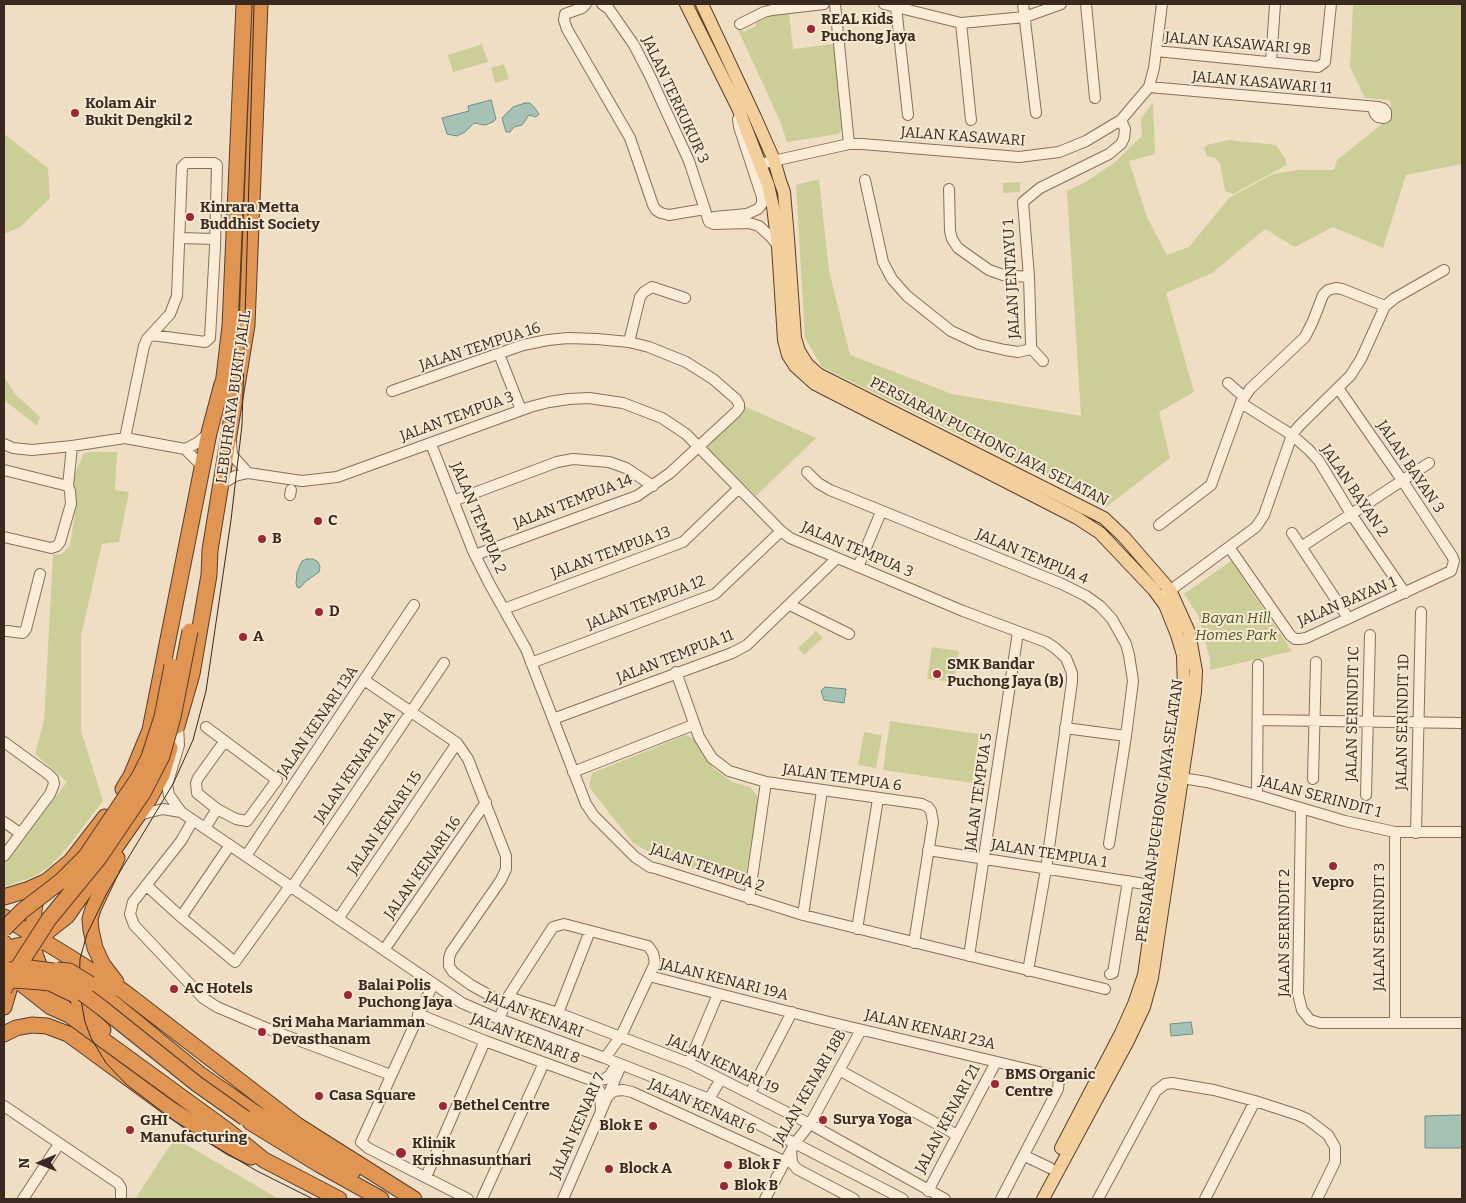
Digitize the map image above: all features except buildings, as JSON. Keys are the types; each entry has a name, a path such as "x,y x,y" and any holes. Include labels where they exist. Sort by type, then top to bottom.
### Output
{"highway":[{"name":"LEBUHRAYA BUKIT JALIL","path":"222,384 230,326 234,259 244,4"},
{"name":"LEBUHRAYA BUKIT JALIL","path":"210,550 247,325 260,4"},
{"path":"4,897 47,881 71,861 103,820 132,776 148,739 208,433 222,384"},
{"path":"4,929 22,911 61,881 86,856 139,777 150,757 162,717 172,666 220,415 222,384"},
{"path":"4,989 49,919 99,858 143,793 162,756 173,717 201,572 210,550"},
{"path":"5,962 35,942 67,916 138,815 162,775 192,674 209,575 210,550"},
{"path":"123,837 120,851 90,919 94,948 103,965 123,991"},
{"path":"47,881 42,896 42,904 56,914 67,916"},
{"path":"47,881 36,899 34,910 35,942 43,976 69,1015"},
{"path":"4,918 35,942 72,958 123,991 298,1125 413,1199"},
{"path":"5,962 30,968 68,972 82,979 110,999 201,1075 251,1110 332,1161 385,1189 413,1199"},
{"path":"4,1007 10,992 5,962"},
{"path":"5,962 51,1007 69,1015 227,1130 264,1160 339,1199"},
{"path":"5,962 25,980 42,982 68,990 146,1056 313,1172 362,1199"},
{"path":"54,971 243,1122 381,1199"},
{"path":"99,975 86,978 79,989 79,1006 82,1011 102,1028 114,1048"},
{"path":"4,1034 16,1028 32,1025 47,1026 68,1034 169,1108 247,1156 264,1160"},
{"path":"332,1161 344,1172 389,1199"}],"main road":[{"name":"PERSIARAN PUCHONG JAYA SELATAN","path":"686,4 738,108 768,185 778,246 784,340 788,355 795,366 815,384 1077,518 1100,533 1128,561 1165,605 1178,635 1183,654 1184,690 1178,777"},
{"name":"PERSIARAN PUCHONG JAYA SELATAN","path":"702,4 774,160 784,192 795,338 799,351 807,364 818,374 1104,518 1124,537 1170,590 1189,632 1196,671 1195,692 1178,777 1161,887 1144,975 1134,1004 1050,1168 1041,1199"},
{"name":"PERSIARAN PUCHONG JAYA SELATAN","path":"1041,1199 1128,1041 1144,1007 1152,978 1161,887"}],"street":[{"path":"586,4 582,8 565,14 564,20 567,29 630,138 656,210 669,215 706,213 717,218 746,214 758,209 762,204 762,197 739,128 738,108"},
{"name":"JALAN TERKUKUR 3","path":"602,4 610,9 650,76 689,161 706,213"},
{"path":"740,24 772,10 824,4"},
{"path":"835,4 849,144"},
{"path":"884,4 961,23 1025,17 1061,4"},
{"path":"1023,4 1036,113"},
{"path":"1086,4 1095,98"},
{"name":"JALAN KASAWARI","path":"760,164 849,144 1019,158 1059,152 1086,141 1121,120 1149,87 1162,4"},
{"path":"1270,62 1275,4"},
{"name":"JALAN KASAWARI 9B","path":"1156,51 1318,66 1325,62 1331,4"},
{"path":"896,7 908,115"},
{"path":"961,23 971,120"},
{"name":"JALAN KASAWARI 11","path":"1149,87 1373,108"},
{"name":"JALAN JENTAYU 1","path":"865,180 883,262 892,279 907,296 951,331 979,344 1018,352 1030,348 1029,278 1023,202 1040,188 1109,154 1121,144 1125,129 1121,120"},
{"path":"125,438 144,346 151,335 170,314 177,296 182,166 186,163 214,163 217,165 210,338 208,342 151,335"},
{"path":"948,190 950,231 952,239 958,248 989,270 1003,275 1029,278"},
{"path":"706,213 709,222 714,224 749,223 759,226 778,246"},
{"path":"215,239 219,234 228,232 236,220"},
{"path":"180,238 215,239 227,248 234,259"},
{"path":"1160,598 1256,526 1264,515 1292,436 1299,426 1356,368 1386,306 1395,298 1444,270"},
{"path":"629,342 640,297 644,292 652,287 685,298"},
{"path":"1159,525 1212,485 1242,400 1250,389 1305,337 1323,295 1328,290 1342,289 1386,306"},
{"name":"JALAN TEMPUA 16","path":"392,392 524,345 568,338 598,338 629,342 649,347 686,362 713,379 736,399 739,408 736,412 698,446"},
{"path":"1030,348 1043,361"},
{"path":"499,354 521,410"},
{"name":"JALAN BAYAN 2","path":"1228,383 1242,400 1309,450 1405,593"},
{"name":"JALAN BAYAN 3","path":"1338,388 1452,556 1454,562 1451,571 1431,581"},
{"name":"JALAN TEMPUA 3","path":"221,492 225,482 235,476 248,473 302,481 336,477 521,410 569,399 589,398 622,403 662,418 686,434 781,531 796,541 1046,642 1066,658 1072,682 1046,869 1028,971"},
{"path":"232,423 232,455 248,473"},
{"path":"185,449 208,433"},
{"path":"4,444 23,450 72,446 125,438 185,449 202,466"},
{"name":"JALAN TEMPUA 2","path":"431,444 475,555 526,649 589,810 640,860 650,867 803,915 1105,989"},
{"path":"4,537 46,548 57,546 63,536 71,504 68,486 72,446"},
{"name":"JALAN TEMPUA 14","path":"475,555 637,496 670,473 698,446"},
{"path":"452,501 550,464 573,459 609,462 626,468 653,486"},
{"path":"1301,547 1430,463"},
{"path":"4,470 68,486"},
{"name":"JALAN TEMPUA 4","path":"807,472 818,483 830,490 880,512 1062,584 1086,596 1112,618 1130,655 1133,681 1109,844"},
{"name":"JALAN TEMPUA 13","path":"504,608 683,542 739,488"},
{"path":"858,567 880,512"},
{"name":"JALAN TEMPUA 12","path":"531,663 715,594 781,531"},
{"path":"1292,533 1348,618"},
{"name":"JALAN BAYAN 1","path":"1229,547 1290,635 1295,639 1306,638 1431,581"},
{"name":"JALAN TEMPUA 11","path":"553,719 676,672 732,653 747,645 838,558"},
{"path":"7,631 23,633 26,630 40,574"},
{"name":"JALAN KENARI 13A","path":"246,856 414,605"},
{"path":"790,605 849,634"},
{"name":"JALAN SERINDIT 1D","path":"1416,833 1421,612"},
{"name":"JALAN TEMPUA 5","path":"969,956 1018,632"},
{"name":"JALAN SERINDIT 1C","path":"1366,795 1370,634"},
{"path":"1313,779 1316,662"},
{"name":"JALAN KENARI 14A","path":"181,917 235,962 291,887 444,663"},
{"path":"1257,795 1258,665"},
{"name":"JALAN TEMPUA 6","path":"676,672 693,725 705,749 720,766 734,773 766,782 922,804 928,807 931,811 933,822 914,943"},
{"path":"364,680 457,743 468,759 506,856 506,869 501,880 451,952 449,966 453,972 507,1000"},
{"path":"1258,720 1462,723"},
{"name":"JALAN KENARI","path":"178,724 179,745 167,785 169,795 181,812 433,984 462,1003 499,1019 709,1099 793,1147 903,1199"},
{"path":"573,772 693,725"},
{"path":"206,727 277,780 247,820 236,820 197,794 196,783 198,778 224,742"},
{"path":"1065,728 1126,736"},
{"path":"4,742 53,778 54,784 50,794 4,856"},
{"name":"JALAN KENARI 15","path":"338,919 457,743"},
{"name":"JALAN SERINDIT 1","path":"1178,777 1257,795 1301,810 1395,832 1462,832"},
{"path":"749,899 766,782"},
{"path":"803,915 822,791"},
{"path":"857,929 878,799"},
{"name":"JALAN KENARI 16","path":"384,950 486,802"},
{"path":"138,815 163,809 181,812"},
{"path":"205,828 217,809"},
{"name":"JALAN SERINDIT 2","path":"1301,810 1298,994 1302,1010 1310,1020 1320,1023 1462,1023"},
{"path":"193,820 181,841 132,902 130,908 134,925 204,998 217,1007 271,1030 391,1075"},
{"path":"4,822 20,833"},
{"name":"JALAN SERINDIT 3","path":"1395,832 1395,1022"},
{"path":"146,884 181,917 230,845"},
{"name":"JALAN TEMPUA 1","path":"928,850 1161,887"},
{"path":"1110,974 1113,972 1128,881"},
{"path":"499,1019 507,1000 553,927 564,924 648,946 655,958 650,976 621,1036 605,1058"},
{"path":"558,1013 590,931"},
{"name":"JALAN KENARI 19A","path":"650,976 792,1012"},
{"path":"433,984 361,1142 368,1148 468,1199"},
{"path":"689,1063 718,994"},
{"name":"JALAN KENARI 19","path":"507,1000 558,1013 689,1063 810,1124 944,1199"},
{"path":"750,1093 792,1012"},
{"name":"JALAN KENARI 23A","path":"792,1012 861,1030 1052,1074 1059,1079 1058,1089 1025,1156"},
{"name":"JALAN KENARI 8","path":"418,1014 594,1081"},
{"name":"JALAN KENARI 18B","path":"765,1199 784,1161 810,1124 861,1030"},
{"path":"426,1177 485,1041"},
{"name":"JALAN KENARI 21","path":"928,1191 996,1062"},
{"path":"482,1199 544,1063"},
{"path":"601,1110 600,1092 594,1081 605,1079 619,1064"},
{"name":"JALAN KENARI 7","path":"563,1199 607,1097 619,1064"},
{"path":"839,1070 957,1135"},
{"path":"709,1099 721,1079"},
{"path":"1098,1199 1156,1091 1160,1086 1172,1083 1214,1090 1255,1101 1306,1119 1333,1140 1336,1154 1333,1169 1317,1199"},
{"name":"JALAN KENARI 6","path":"607,1097 614,1091 632,1092 784,1161"},
{"path":"1205,1199 1255,1101"},
{"path":"4,1106 118,1183 121,1188 121,1199"},
{"path":"22,1199 60,1144"},
{"path":"793,1147 792,1163 797,1169 850,1198"},
{"path":"1001,1199 1025,1156 1050,1168"},
{"path":"777,1176 784,1170 797,1169"}],"green space":[{"path":"1353,4 1462,4 1462,164 1406,175 1383,248 1333,227 1295,247 1265,229 1212,273 1166,293 1194,392 1159,412 1170,458 1106,507 822,367 805,338 796,185 819,179 829,271 850,355 952,394 1081,416 1067,191 1084,183 1114,163 1142,136 1141,119 1153,102 1155,154 1129,161 1147,217 1167,255 1189,247 1229,198 1273,174 1299,170 1334,170 1337,160 1392,116 1390,100 1365,98 1350,67"},
{"path":"789,13 793,49 834,44 842,129 838,134 787,142 780,121 734,21 737,20 743,32 773,15"},
{"path":"482,44 488,62 453,72 448,55"},
{"path":"504,64 509,79 495,83 491,68"},
{"path":"4,134 48,168 50,198 20,227 4,234"},
{"path":"1229,140 1276,145 1286,160 1287,165 1233,194 1225,191 1220,163 1215,158 1207,156 1204,148 1207,145"},
{"path":"1020,182 1020,192 1003,193 1003,183"},
{"path":"4,377 15,394 40,417 37,426 4,400"},
{"path":"744,406 816,438 756,496 706,446"},
{"path":"117,452 115,490 129,492 119,542 102,544 81,635 81,731 103,801 66,849 49,867 33,877 4,887 4,864 67,782 35,754 44,721 53,555 62,554 70,545 76,507 72,480 84,453"},
{"name":"Bayan Hill Homes Park","path":"1231,561 1292,651 1210,670 1210,659 1198,615 1184,594"},
{"path":"816,631 823,638 804,655 798,648"},
{"path":"932,647 959,651 954,682 927,679"},
{"path":"890,721 979,734 972,783 883,770"},
{"path":"864,732 882,735 876,768 858,765"},
{"path":"686,735 696,740 713,768 732,782 750,787 759,798 744,885 660,858 633,843 589,787 592,773"},
{"path":"175,1138 279,1199 135,1199"}],"shaded area":[{"path":"491,100 496,119 493,122 485,125 474,123 465,132 457,136 447,134 442,118 469,111 468,106"},
{"path":"530,103 539,114 536,117 529,115 522,125 514,127 510,132 506,132 502,118 513,107"},
{"path":"313,559 318,562 319,572 300,588 296,584 297,572 302,561"},
{"path":"825,687 846,689 844,703 824,700 821,691"},
{"path":"1191,1022 1193,1034 1171,1036 1170,1024"},
{"path":"1462,1115 1462,1148 1425,1148 1425,1116"}],"tram line":[{"path":"254,4 242,425 231,520 206,691 193,740 173,784 107,893 87,934 80,959 79,989 85,1022 91,1038 106,1063 127,1085 185,1129 257,1171 313,1199"}],"place":[{"name":"REAL Kids Puchong Jaya","path":"811,29"},
{"name":"Kolam Air Bukit Dengkil 2","path":"75,113"},
{"name":"Kinrara Metta Buddhist Society","path":"190,217"},
{"name":"C","path":"318,521"},
{"name":"B","path":"262,539"},
{"name":"D","path":"319,612"},
{"name":"A","path":"243,637"},
{"name":"SMK Bandar Puchong Jaya (B)","path":"937,674"},
{"name":"Vepro","path":"1333,866"},
{"name":"AC Hotels","path":"174,989"},
{"name":"Balai Polis Puchong Jaya","path":"348,995"},
{"name":"Sri Maha Mariamman Devasthanam","path":"262,1032"},
{"name":"BMS Organic Centre","path":"995,1084"},
{"name":"Casa Square","path":"319,1096"},
{"name":"Bethel Centre","path":"443,1106"},
{"name":"Surya Yoga","path":"823,1120"},
{"name":"Blok E","path":"653,1126"},
{"name":"GHI Manufacturing","path":"130,1130"},
{"name":"Klinik Krishnasunthari","path":"401,1153"},
{"name":"Blok F","path":"728,1165"},
{"name":"Block A","path":"609,1169"},
{"name":"Blok B","path":"724,1186"}]}
